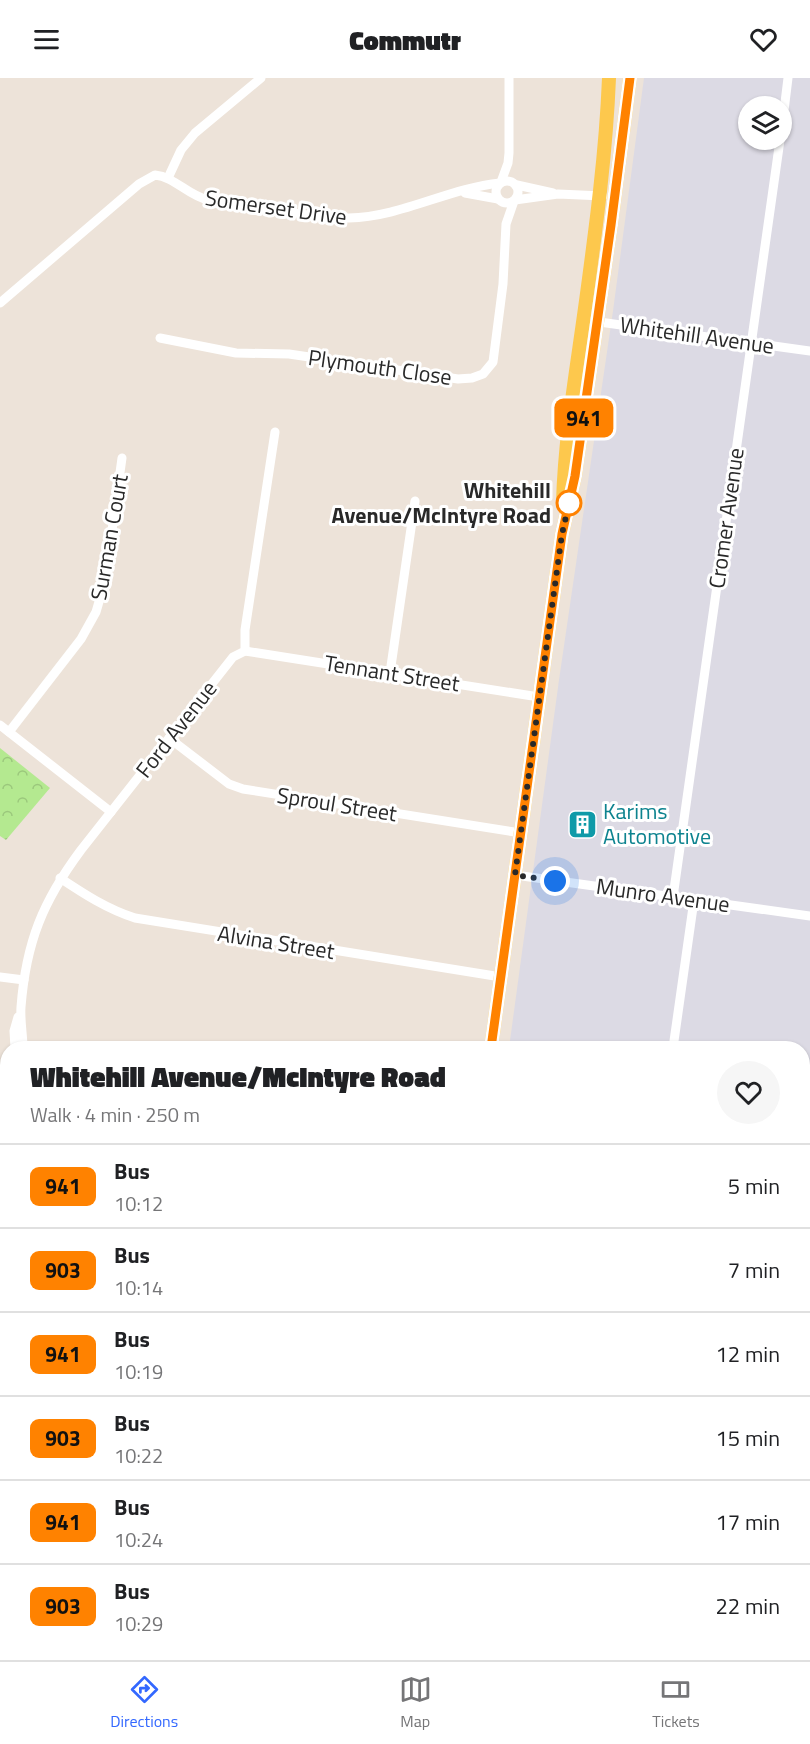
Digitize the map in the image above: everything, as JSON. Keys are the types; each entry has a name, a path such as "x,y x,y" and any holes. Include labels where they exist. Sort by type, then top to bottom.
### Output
{"main road":[{"path":"562,534 564,476 573,383 600,195 609,78"},
{"path":"492,1041 562,534 575,476 630,78"}],"street":[{"path":"0,303 139,184 155,175 168,178 181,150 195,133 261,78"},
{"path":"509,78 508,163 496,192 499,199 506,203 558,194 615,197"},
{"path":"786,96 788,78"},
{"name":"Cromer Avenue","path":"673,897 779,150"},
{"path":"508,163 518,195 514,201"},
{"name":"Somerset Drive","path":"168,178 187,192 208,200 334,218 377,215 501,182"},
{"path":"501,182 510,180 516,184 558,194"},
{"name":"Somerset Drive","path":"456,193 499,199"},
{"name":"Plymouth Close","path":"499,199 506,224"},
{"name":"Plymouth Close","path":"160,338 236,353 280,353 458,379 483,374 493,362 503,284 506,224 514,201"},
{"name":"Whitehill Avenue","path":"583,320 810,351"},
{"path":"245,651 245,630 275,432"},
{"name":"Surman Court","path":"9,732 81,639 96,612 105,581 123,458"},
{"path":"390,673 415,501"},
{"name":"Tennant Street","path":"245,651 539,697"},
{"name":"Ford Avenue","path":"17,1041 14,1030 34,932 60,878 233,657 245,651"},
{"path":"0,725 111,812"},
{"name":"Sproul Street","path":"169,738 230,784 243,789 520,833"},
{"name":"Munro Avenue","path":"515,875 810,916"},
{"name":"Alvina Street","path":"60,878 93,900 114,911 135,918 501,977"},
{"path":"674,1041 694,900"},
{"path":"0,977 24,980"}],"shaded area":[{"path":"644,78 810,78 810,1041 510,1041"}],"green space":[{"path":"0,748 50,788 6,840 0,836"}],"bus line":[{"name":"941","path":"492,1041 562,534 575,476 630,78"}],"place":[{"name":"Whitehill Avenue/McIntyre Road","path":"569,503"},
{"name":"Karims Automotive","path":"582,824"}],"route":[{"path":"555,881 515,875 562,534 571,495 569,503"}]}
